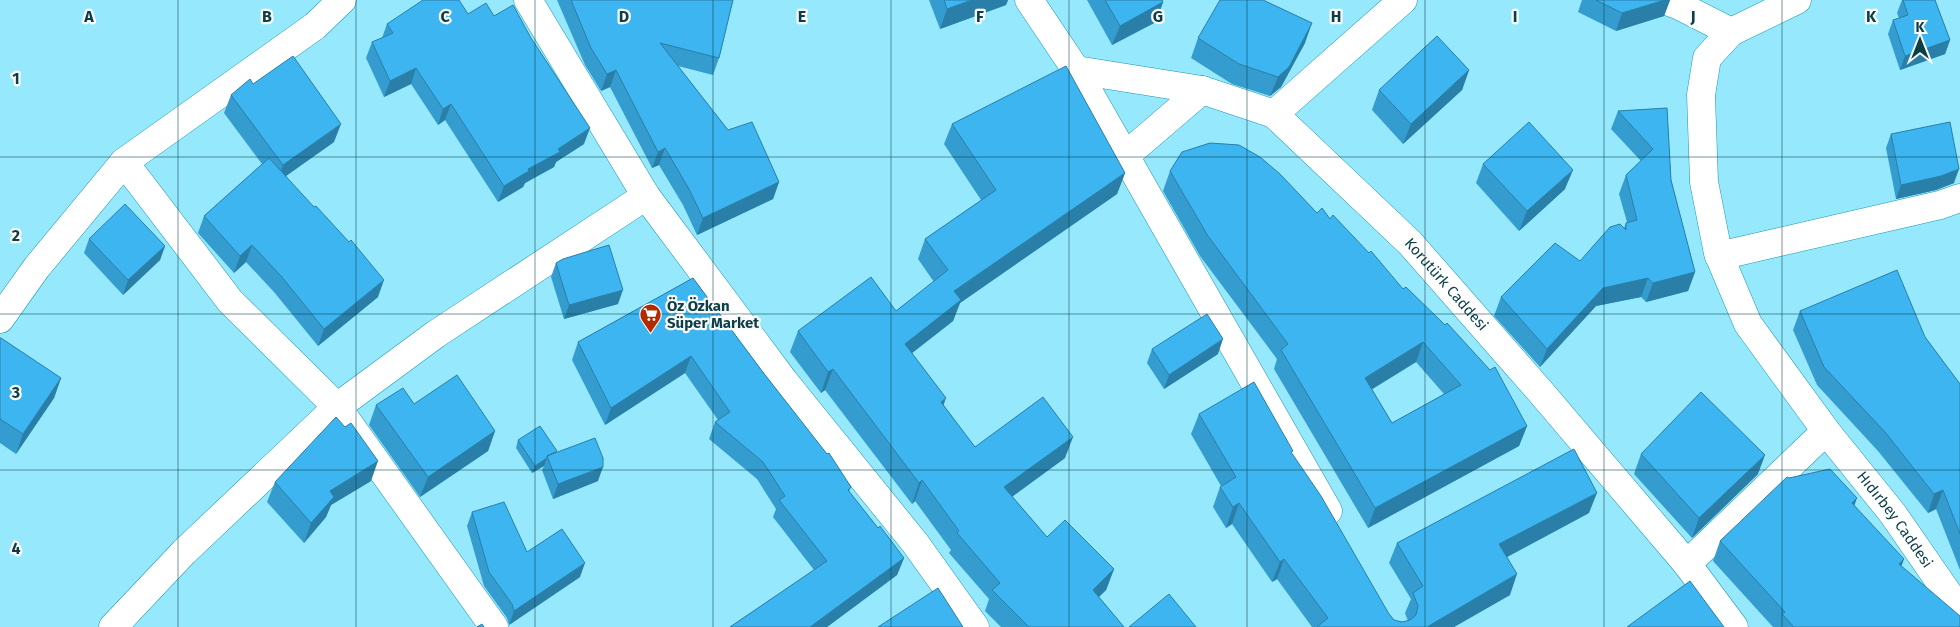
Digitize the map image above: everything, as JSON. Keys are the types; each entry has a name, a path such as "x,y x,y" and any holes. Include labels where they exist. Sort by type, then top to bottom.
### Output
{"street":[{"path":"0,319 37,267 124,162 315,26 342,0"},
{"path":"528,0 646,196 784,381 915,543 975,627"},
{"path":"1029,0 1076,70 1340,533"},
{"path":"1274,114 1403,0"},
{"path":"1664,0 1678,5 1731,32 1797,0"},
{"name":"Hıdırbey Caddesi","path":"1731,32 1707,58 1701,95 1704,182 1719,256 1748,324 1826,430 1893,514 1960,611"},
{"name":"Korutürk Caddesi","path":"1076,70 1202,90 1274,114 1410,243 1539,390 1686,564 1734,627"},
{"path":"1125,156 1202,90"},
{"path":"124,162 230,301 337,407 494,627"},
{"path":"113,627 184,552 337,407 436,334 646,196"},
{"path":"1719,256 1940,205 1960,198"},
{"path":"1686,564 1826,430"}],"building":[{"path":"423,0 459,0 468,14 486,3 494,16 513,5 531,38 590,128 558,149 560,152 528,169 529,171 504,186 451,104 443,109 416,68 390,81 372,42 393,33 387,24"},
{"path":"571,0 733,0 719,58 660,43 728,130 752,122 779,182 703,218 689,189 665,148 658,152 616,70 607,74 591,48"},
{"path":"944,0 972,0 947,9"},
{"path":"1105,0 1162,0 1163,2 1120,26"},
{"path":"1220,0 1263,0 1312,23 1289,67 1278,77 1239,64 1198,38"},
{"path":"1596,0 1665,0 1622,13"},
{"path":"1903,0 1935,0 1950,40 1905,56 1893,20 1908,15"},
{"path":"1437,36 1469,70 1411,124 1379,90"},
{"path":"293,56 341,124 283,165 231,95 250,79 253,84"},
{"path":"1066,66 1125,173 954,291 961,300 905,344 946,398 941,402 975,447 1043,397 1073,437 1004,487 1047,537 1065,520 1114,569 1093,590 1124,627 1029,627 992,590 1000,583 957,533 959,531 922,480 919,483 833,369 828,372 798,331 871,277 896,311 948,270 925,239 996,190 952,124"},
{"path":"1667,108 1671,180 1695,272 1653,283 1648,278 1603,288 1547,349 1501,297 1555,243 1580,261 1610,227 1620,224 1626,230 1626,223 1637,220 1626,175 1653,149 1618,111"},
{"path":"1529,122 1573,170 1527,211 1483,164"},
{"path":"1950,122 1959,169 1941,176 1901,185 1891,134"},
{"path":"1210,143 1239,145 1260,157 1280,174 1317,213 1322,208 1330,219 1333,215 1369,253 1371,251 1403,289 1406,287 1445,325 1447,323 1490,370 1495,367 1527,426 1375,508 1281,350 1288,344 1208,236 1170,171 1182,152","holes":["1423,342 1461,385 1392,423 1365,378"]},
{"path":"269,158 349,242 351,240 384,280 324,329 281,276 252,245 240,256 204,216"},
{"path":"125,204 165,246 128,280 89,239"},
{"path":"609,245 623,290 569,305 556,263 563,259"},
{"path":"1897,270 1925,337 1960,384 1960,534 1943,490 1934,494 1885,432 1824,367 1800,311"},
{"path":"693,278 762,371 827,454 829,453 851,487 848,490 878,528 880,526 904,558 810,627 730,627 827,561 779,500 785,496 763,462 715,422 730,412 691,356 611,408 578,342"},
{"path":"1207,314 1223,339 1169,375 1152,349"},
{"path":"0,338 61,378 23,434 0,419"},
{"path":"457,375 495,431 428,477 376,405 403,388 414,404"},
{"path":"1254,382 1293,451 1291,452 1321,496 1394,620 1402,622 1410,620 1416,615 1418,606 1413,593 1423,586 1397,543 1574,449 1597,493 1499,544 1517,574 1427,627 1317,627 1328,618 1284,559 1280,562 1239,503 1233,507 1220,487 1236,477 1199,414"},
{"path":"1701,392 1765,455 1699,518 1641,454"},
{"path":"336,417 345,427 351,423 378,461 330,491 334,497 311,523 275,482"},
{"path":"540,426 557,451 547,456 547,458 535,466 518,440"},
{"path":"595,438 603,458 603,467 558,484 547,456"},
{"path":"1830,469 1857,498 1852,503 1904,559 1899,564 1960,616 1960,627 1794,627 1782,614 1785,612 1720,541 1787,477"},
{"path":"504,502 527,552 562,529 585,563 514,611 512,604 489,572 472,512"},
{"path":"1690,581 1724,627 1627,627"},
{"path":"938,588 963,627 878,627"},
{"path":"1169,594 1196,627 1129,627"}],"place":[{"name":"Öz Özkan Süper Market","path":"651,334"}]}
